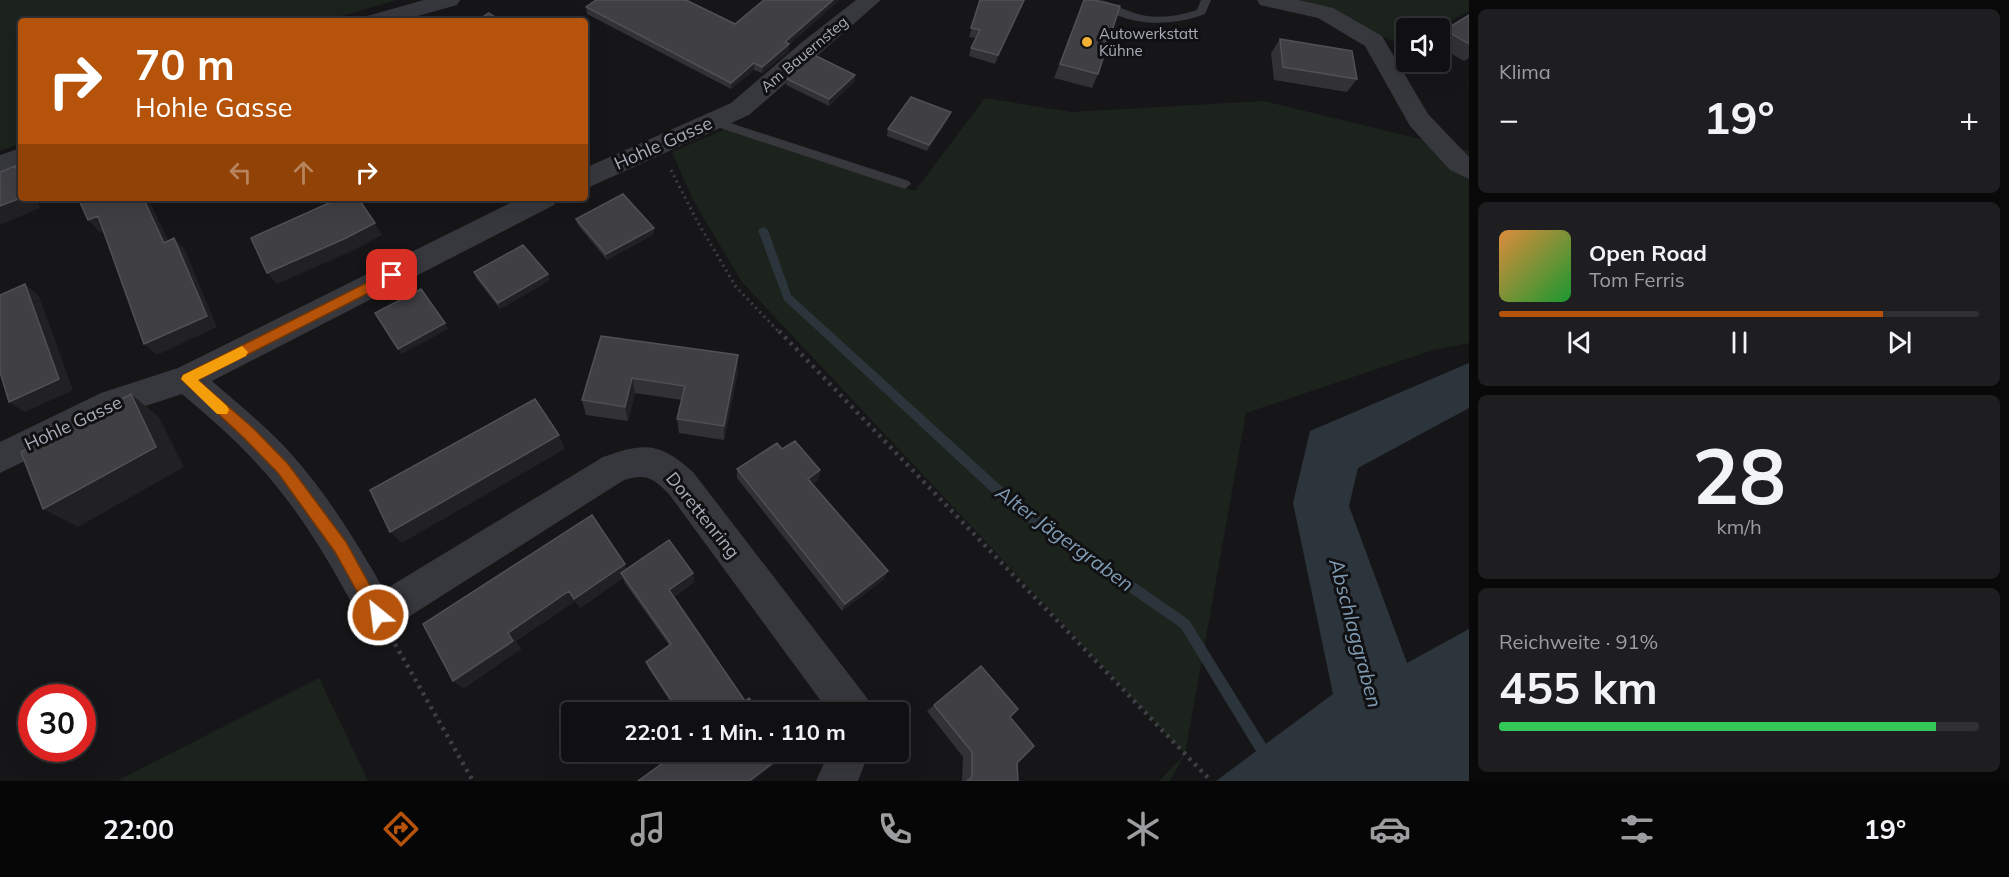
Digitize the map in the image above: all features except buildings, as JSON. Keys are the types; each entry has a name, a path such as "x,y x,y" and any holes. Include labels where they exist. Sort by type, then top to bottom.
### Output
{"street":[{"path":"386,18 449,0"},
{"name":"Am Bauernsteg","path":"740,109 809,48 870,0"},
{"path":"1268,0 1325,14 1374,41 1419,120 1459,164 1469,171"},
{"name":"Hohle Gasse","path":"588,178 740,109"},
{"path":"0,165 18,158"},
{"name":"Hohle Gasse","path":"0,458 112,403 188,379 532,201"},
{"path":"188,379 283,468 340,547 378,615"},
{"name":"Dorettenring","path":"378,615 615,468 638,461 662,465 681,483 845,702"},
{"path":"836,781 846,762"}],"lane":[{"path":"1100,0 1119,13 1155,21 1182,20 1201,12 1206,0"},
{"path":"712,121 905,184"}],"path":[{"path":"658,145 697,221 736,286 1211,781"},
{"path":"378,615 473,781"}],"shaded area":[{"path":"0,0 396,0 335,18 18,18 18,144 0,151"},
{"path":"1286,0 1469,0 1469,11 1450,21 1450,18 1396,18 1396,43 1328,10"},
{"path":"985,98 1071,112 1264,101 1469,151 1469,343 1433,350 1246,413 1185,754 742,282 693,200 672,152 726,129 915,191"},
{"path":"319,678 368,781 117,781"},
{"path":"1185,754 1170,781 1159,781"}],"water":[{"name":"Abschlaggraben","path":"1469,363 1469,408 1358,468 1349,506 1407,663 1469,629 1469,781 1216,781 1333,694 1293,503 1310,431"}],"waterway":[{"name":"Alter Jägergraben","path":"763,230 787,297 1016,507 1185,624 1282,781"}],"slow traffic":[{"path":"222,410 188,379 242,352"}],"place":[{"name":"Autowerkstatt Kühne","path":"1087,42"}],"route":[{"path":"378,615 340,547 283,468 188,379 392,275"}]}
